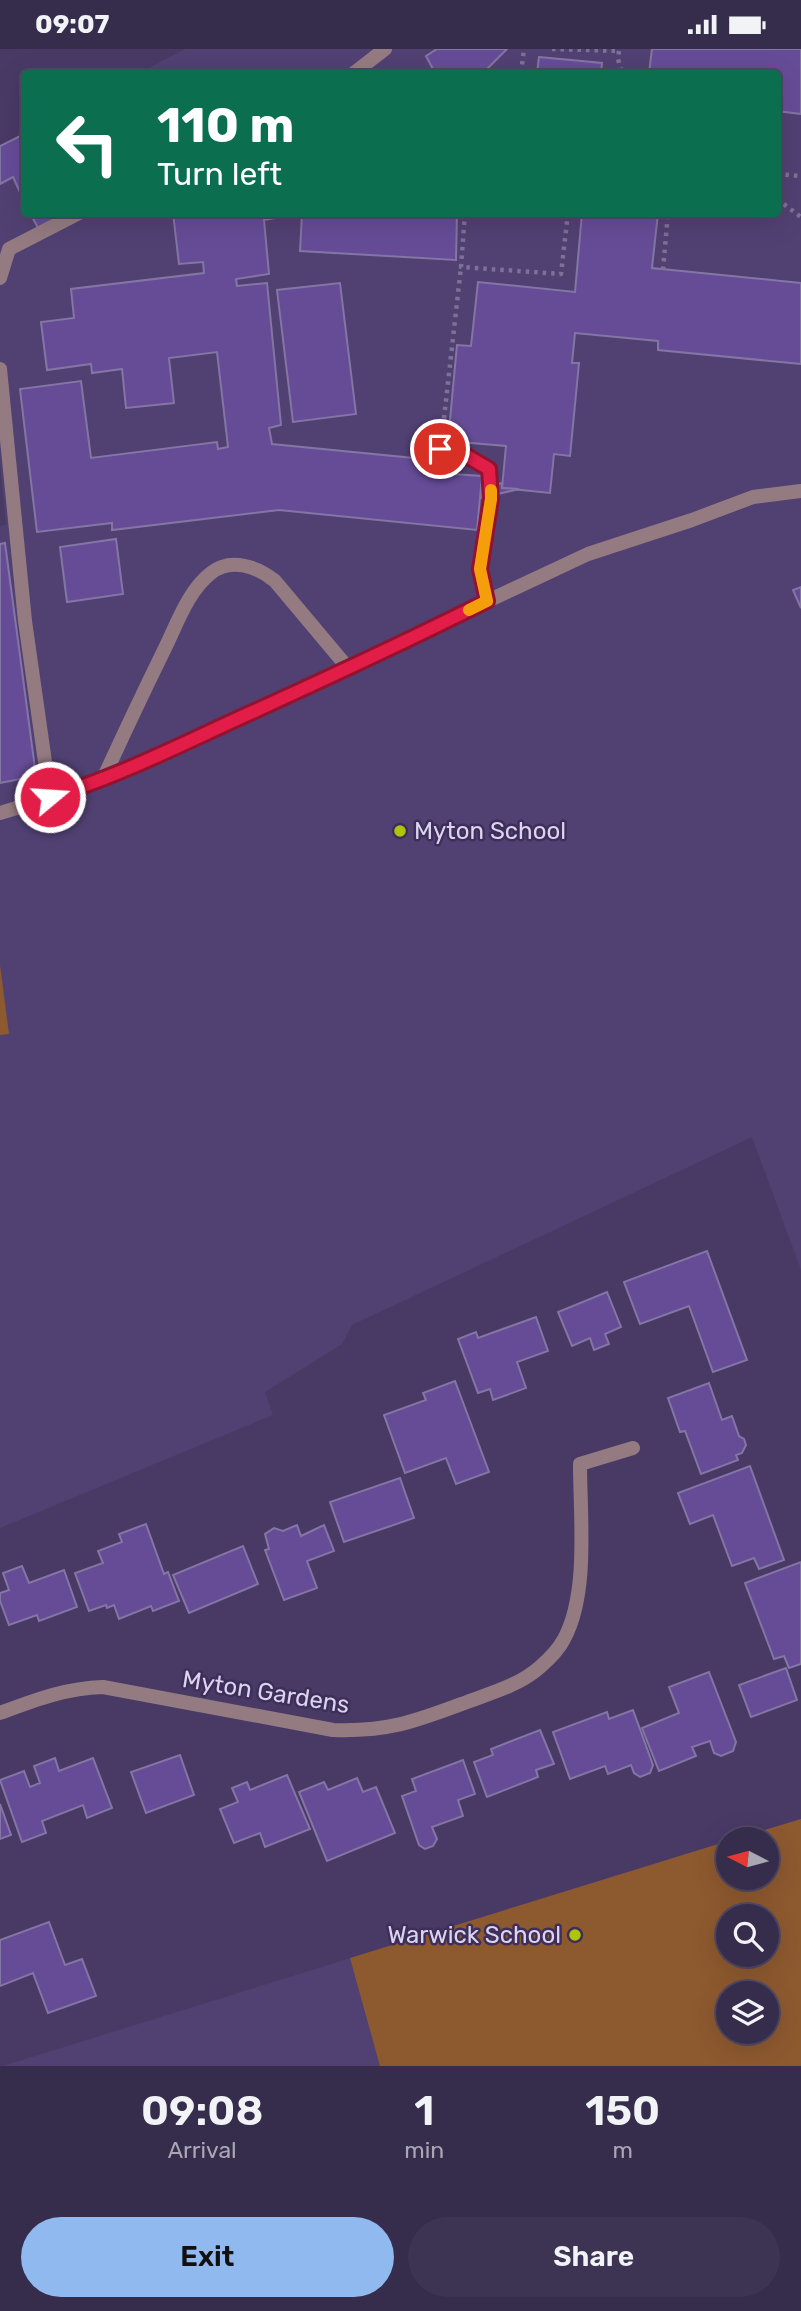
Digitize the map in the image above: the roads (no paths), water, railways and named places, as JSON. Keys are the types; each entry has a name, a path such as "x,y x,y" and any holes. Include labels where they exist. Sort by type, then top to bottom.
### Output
{"street":[{"path":"358,70 385,49"},
{"path":"0,278 9,249 71,217"},
{"path":"0,369 17,554 50,797"},
{"path":"440,449 467,456 489,469 491,499 480,569 487,601"},
{"path":"0,813 104,777 176,747 588,554 753,497 801,491"},
{"path":"104,777 133,712 188,603 205,580 220,568 255,567 265,573 275,581 348,668"},
{"name":"Myton Gardens","path":"0,1713 49,1694 79,1687 103,1687 333,1730 364,1731 409,1724 507,1687 539,1668 564,1641 574,1614 580,1585 580,1464 633,1448"}],"place":[{"name":"Myton School","path":"400,831"},
{"name":"Warwick School","path":"575,1935"}]}
